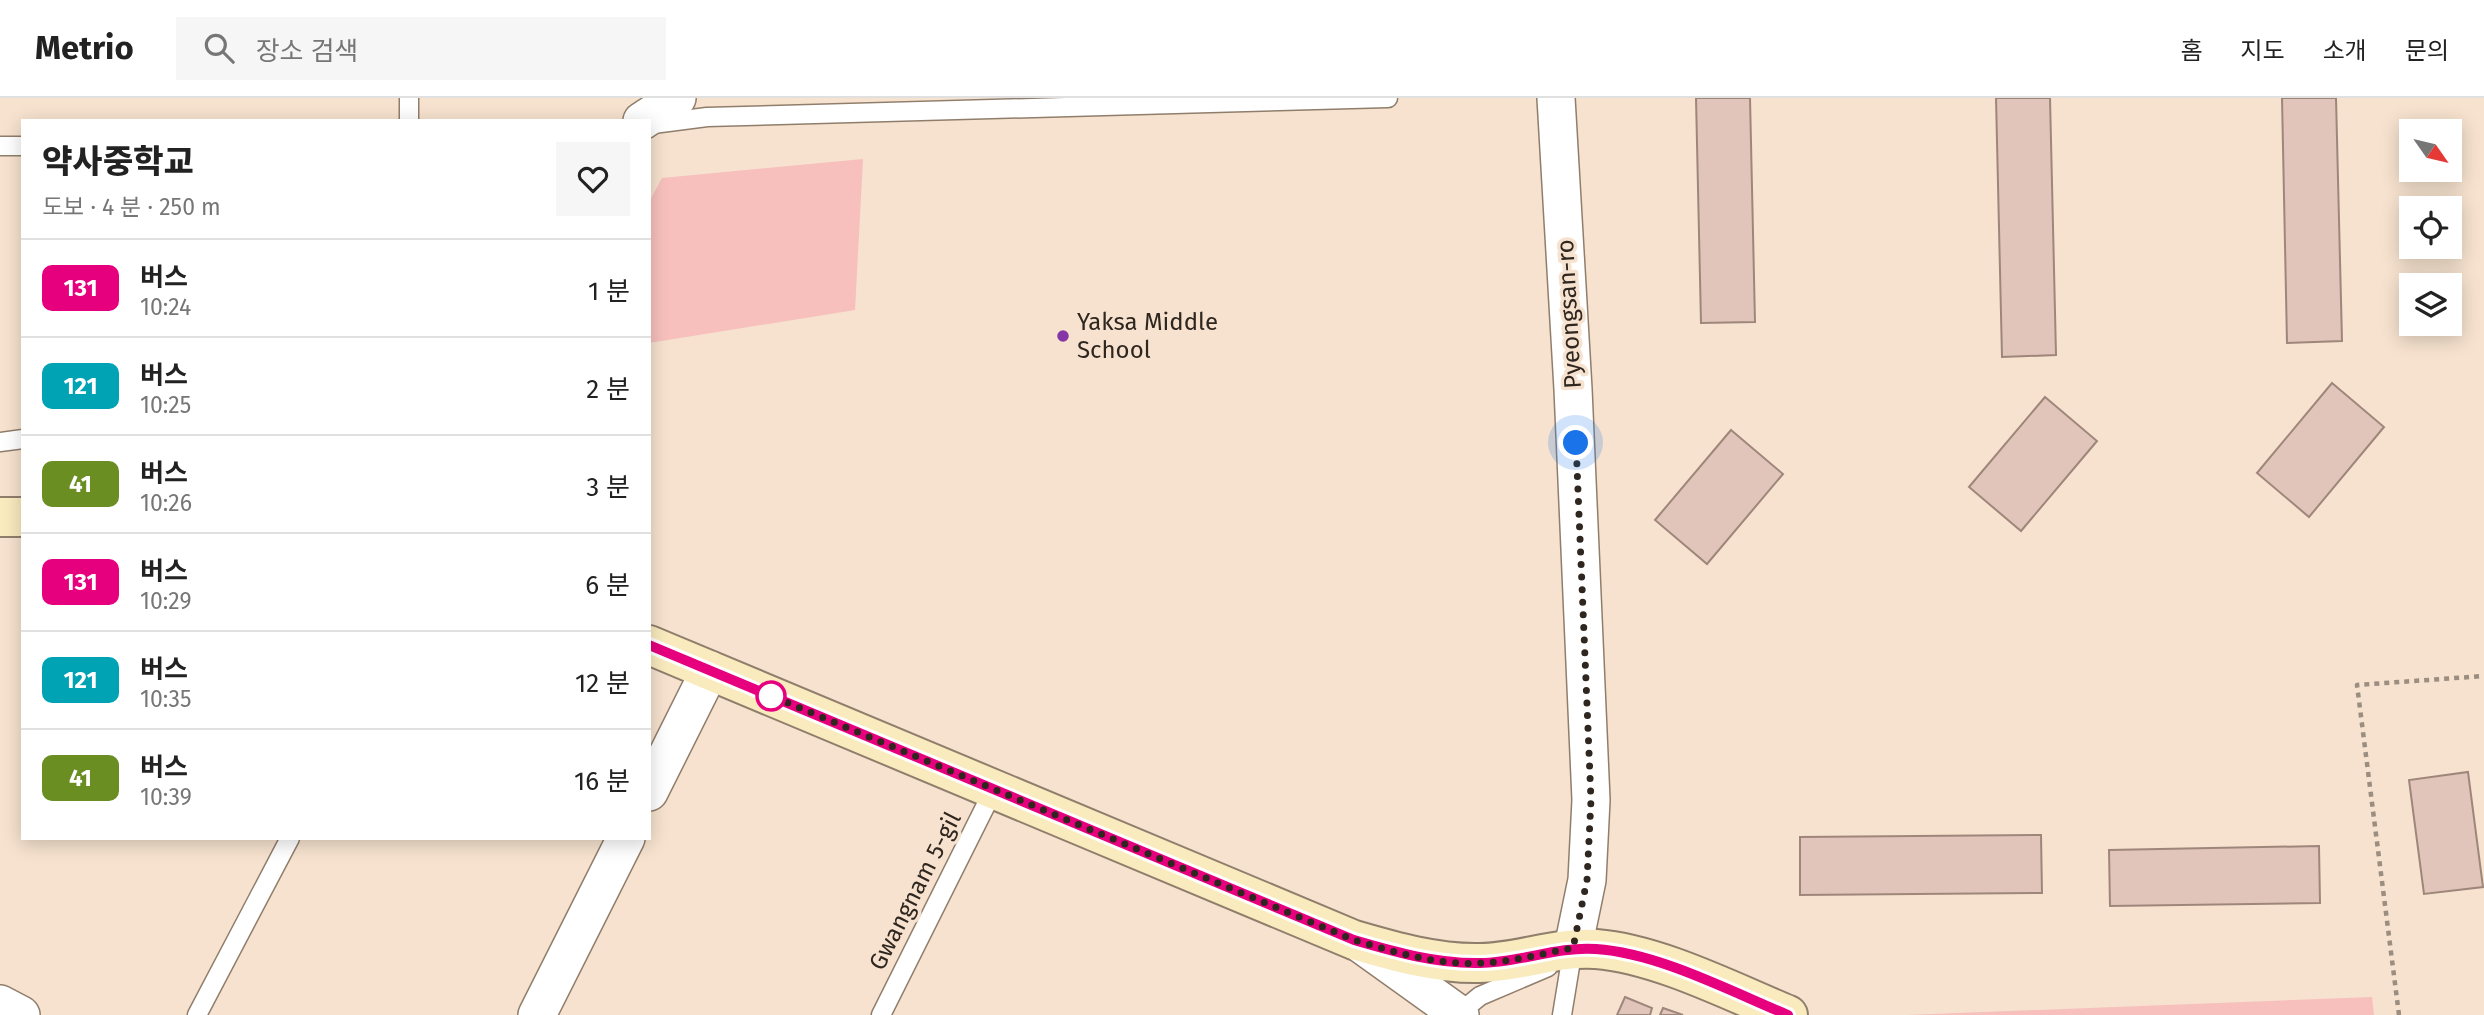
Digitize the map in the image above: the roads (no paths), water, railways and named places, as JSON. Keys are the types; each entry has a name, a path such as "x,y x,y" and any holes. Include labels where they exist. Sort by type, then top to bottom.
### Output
{"main road":[{"path":"0,517 21,517"},
{"path":"651,646 1354,940 1395,952 1482,964 1573,948 1623,953 1664,964 1788,1015"}],"street":[{"path":"645,119 677,98"},
{"name":"Pyeongsan-ro","path":"1556,98 1573,389 1591,800 1587,880 1573,948"},
{"path":"651,788 710,670"},
{"path":"537,1015 625,840"},
{"path":"1354,940 1458,1015"},
{"path":"0,1004 21,1015"}],"lane":[{"path":"409,98 409,119"},
{"path":"651,125 707,117 1388,98"},
{"path":"0,146 21,146"},
{"path":"0,442 21,439"},
{"name":"Gwangnam 5-gil","path":"881,1015 994,789"},
{"path":"197,1015 289,840"},
{"path":"1458,1015 1490,991 1546,969 1573,948"},
{"path":"1562,1015 1573,948"}],"place":[{"name":"Yaksa Middle School","path":"1063,336"}]}
